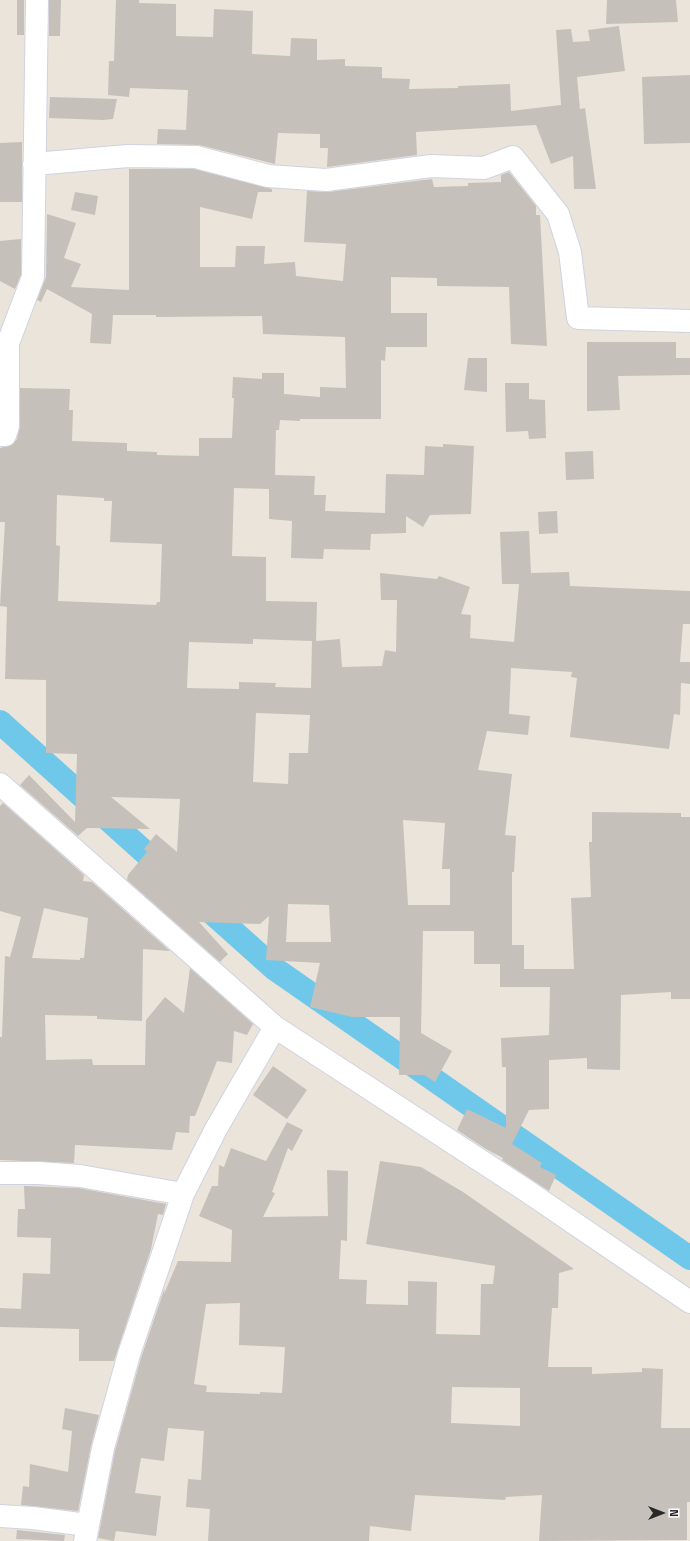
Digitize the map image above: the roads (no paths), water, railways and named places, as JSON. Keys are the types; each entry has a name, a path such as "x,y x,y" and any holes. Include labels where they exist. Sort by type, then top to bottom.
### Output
{"street":[{"path":"0,435 5,435 8,426 8,343 33,277 37,0"},
{"path":"34,164 128,156 196,157 268,176 326,180 431,166 484,168 513,157 558,214 570,252 578,318 690,320"},
{"path":"0,784 275,1028 524,1189 690,1302"},
{"path":"0,1516 33,1518 86,1533 104,1448 129,1354 183,1194 216,1130 275,1028"},
{"path":"0,1173 39,1173 80,1176 183,1194"}],"waterway":[{"path":"0,722 170,875"},
{"path":"199,901 275,969 690,1258"}]}
